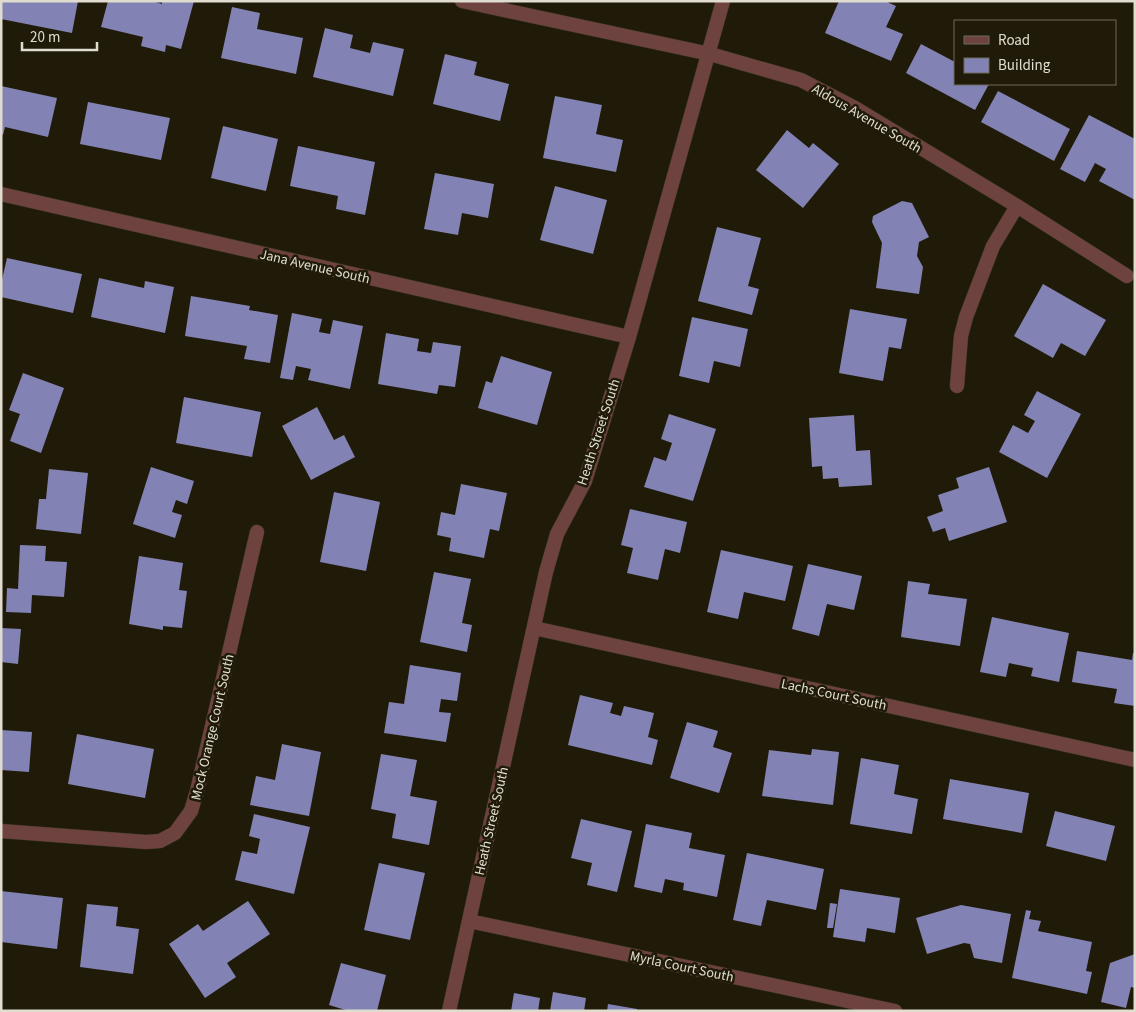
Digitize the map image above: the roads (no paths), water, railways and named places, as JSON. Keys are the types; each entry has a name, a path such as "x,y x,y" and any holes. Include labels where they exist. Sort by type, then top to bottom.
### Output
{"street":[{"name":"Aldous Avenue South","path":"462,1 710,54 800,80 855,108 1127,276"},
{"name":"Heath Street South","path":"449,1011 546,572 557,534 584,481 629,337 710,54 723,1"},
{"name":"Jana Avenue South","path":"1,194 629,337"},
{"path":"957,386 961,336 966,317 993,246 1016,206"},
{"name":"Mock Orange Court South","path":"1,831 146,842 160,841 175,833 191,811 197,791 257,532"},
{"name":"Lachs Court South","path":"534,628 1135,760"},
{"name":"Myrla Court South","path":"469,921 895,1011"}]}
